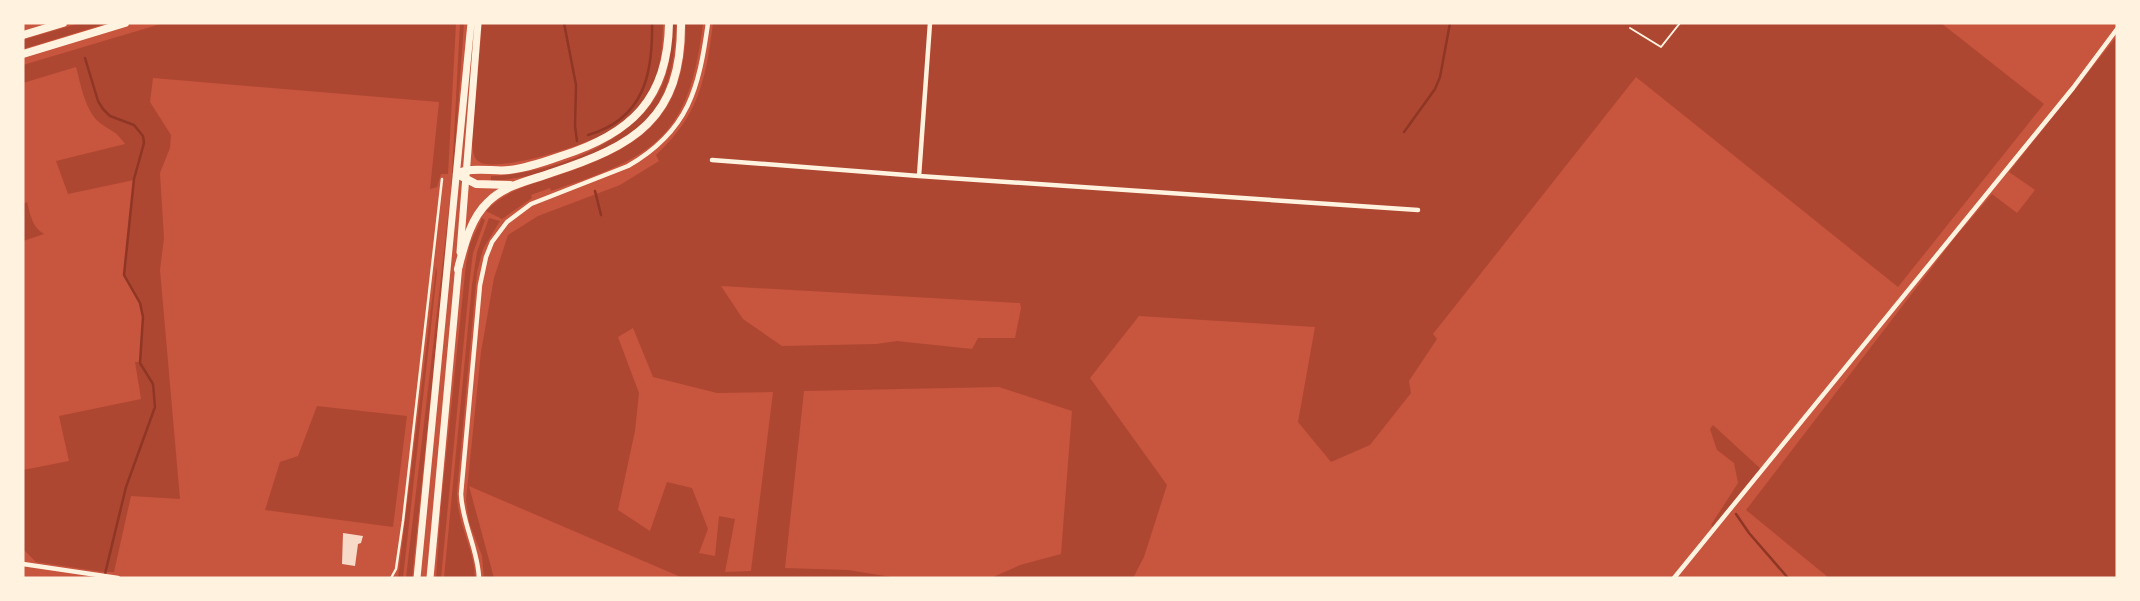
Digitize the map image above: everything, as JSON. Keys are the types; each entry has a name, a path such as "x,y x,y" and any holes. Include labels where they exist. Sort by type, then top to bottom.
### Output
{"highway":[{"path":"23,35 63,23"},
{"path":"23,54 125,23"},
{"path":"457,173 467,169 498,172 534,165 587,147 618,132 647,103 658,85 667,55 669,23"},
{"path":"458,270 464,244 476,217 491,199 513,185 603,155 640,131 663,104 673,86 680,61 681,23"},
{"path":"457,173 487,186 513,185"}],"main road":[{"path":"417,578 471,23"},
{"path":"430,578 478,23"}],"street":[{"path":"479,578 478,559 464,520 461,494 480,285 489,250 502,228 523,209 628,166 650,153 667,138 686,112 701,73 708,23"},
{"path":"919,176 930,23"},
{"path":"1674,578 2035,135 2117,29"},
{"path":"712,160 1418,210"},
{"path":"23,564 118,578"}],"lane":[{"path":"391,578 396,569 403,521 442,179"}],"path":[{"path":"1630,28 1661,47 1680,23"}],"shaded area":[{"path":"80,23 108,23 23,49 23,40"},
{"path":"164,23 456,23 448,174 441,174 437,187 430,189 439,102 153,78 150,102 171,135 170,148 160,173 164,238 160,270 180,499 131,496 114,572 36,562 24,550 23,470 69,461 59,416 141,399 135,362 140,362 143,317 140,303 124,275 134,180 68,194 56,161 125,144 91,112 76,67 23,83 23,65"},
{"path":"460,23 464,23 451,192"},
{"path":"482,23 663,23 656,79 639,107 607,132 582,144 542,156 502,164 487,164 476,159 472,141"},
{"path":"672,23 676,23 676,34 669,79 654,110 640,125 602,151 557,169 491,181 491,176 514,174 562,163 586,153 629,127 646,111 663,84 670,58"},
{"path":"686,23 703,23 697,62 688,93 676,117 661,137 642,153 617,166 551,191 550,188 531,195 532,198 502,219 486,211 501,198 519,189 613,154 635,141 653,125 667,106 678,83 684,56"},
{"path":"713,23 1941,23 2044,104 1898,287 1636,77 1433,334 1437,339 1409,381 1411,393 1370,445 1331,462 1298,422 1315,327 1139,316 1090,378 1167,485 1144,557 1133,578 991,578 1020,565 1061,554 1072,411 999,387 804,391 785,568 848,570 898,578 683,578 469,486 494,578 484,578 482,556 469,522 466,500 481,352 494,278 508,235 538,216 620,185 659,161 656,155 682,125 698,95","holes":["721,286 1020,303 1021,308 1015,338 978,338 972,349 897,341 782,346 743,319","633,328 653,377 717,393 773,392 751,571 725,572 735,519 719,516 715,556 699,553 708,529 692,488 667,482 650,531 618,510 635,431 639,393 618,337"]},
{"path":"2117,36 2117,578 1829,578 1746,510 1956,236 1992,194 2017,213 2035,190 2009,172"},
{"path":"450,200 412,578 406,578"},
{"path":"27,202 34,224 44,234 23,241 23,204"},
{"path":"482,218 485,220 473,253 470,277 441,578 436,578 466,264 470,244"},
{"path":"489,218 500,221 483,249 477,272 457,492 475,578 444,578 472,285 477,252"},
{"path":"436,267 403,578 398,578"},
{"path":"317,406 407,416 393,527 265,510 280,462 298,456"},
{"path":"1713,425 1763,471 1714,528 1711,525 1738,483 1734,463 1717,450 1710,429"}],"building":[{"path":"343,533 363,536 358,544 355,566 342,564"}],"waterway":[{"path":"564,23 576,85 577,141"},
{"path":"588,135 607,128 633,106 647,77 652,23"},
{"path":"1404,132 1435,89 1440,77 1450,23"},
{"path":"85,58 103,109 110,116 134,125 143,136 144,143 134,179 124,275 140,303 143,317 140,363 153,384 155,407 126,487 104,578"},
{"path":"595,191 601,215"},
{"path":"1736,514 1788,578"}]}
